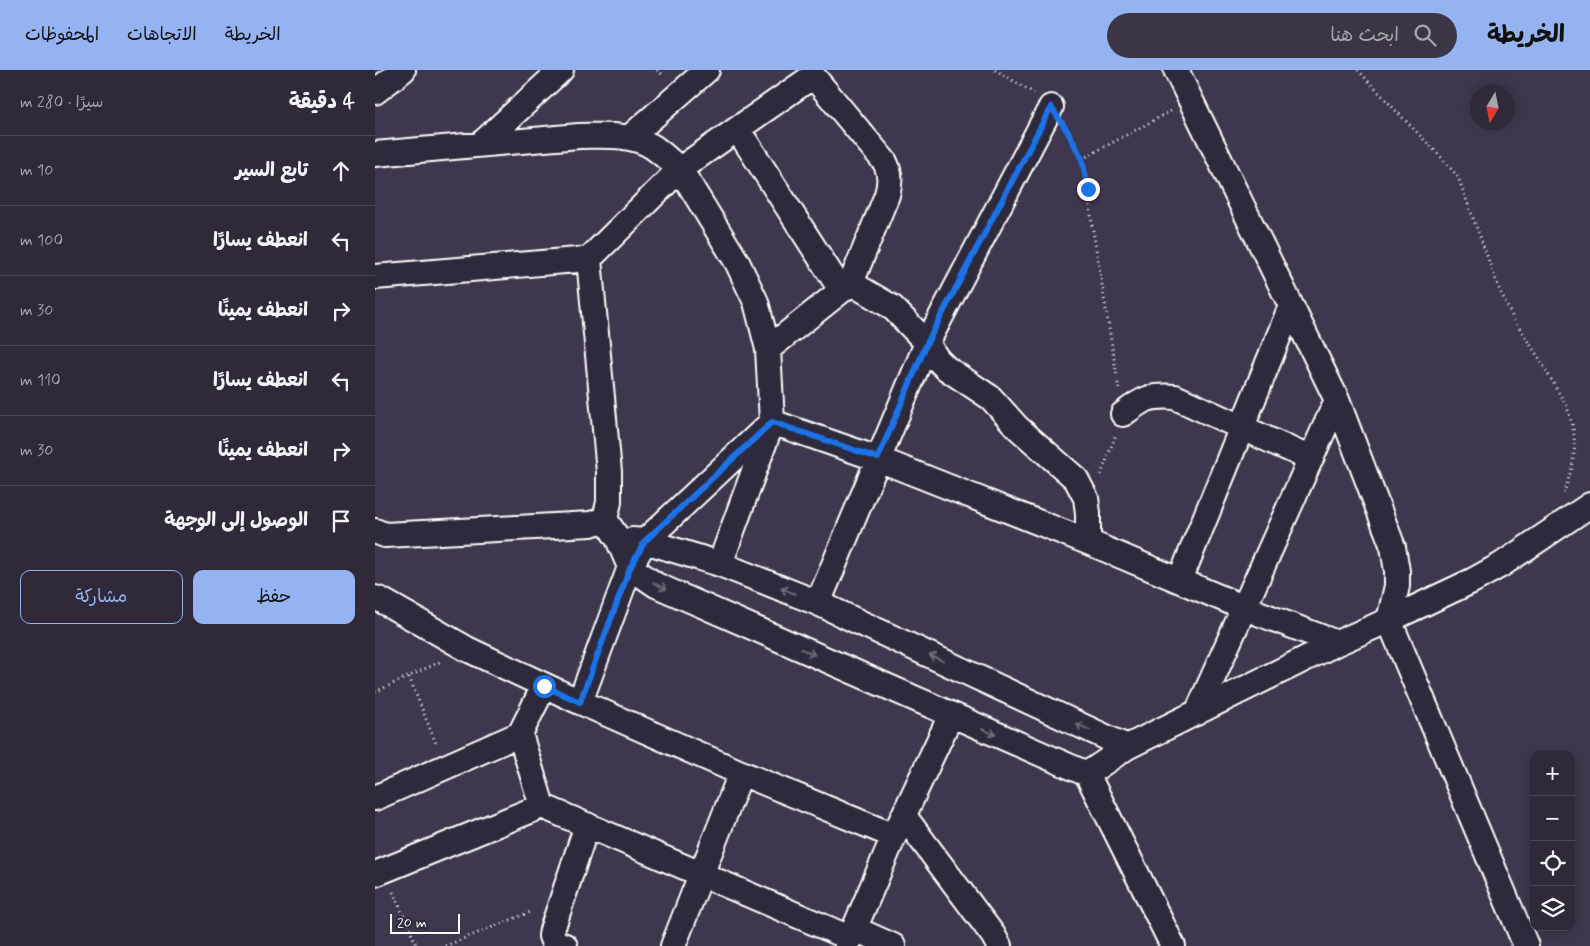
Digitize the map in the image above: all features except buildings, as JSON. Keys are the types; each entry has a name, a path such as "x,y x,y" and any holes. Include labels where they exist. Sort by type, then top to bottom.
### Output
{"street":[{"path":"375,92 403,70"},
{"path":"630,138 707,70"},
{"path":"1176,70 1337,400 1393,547 1397,571 1397,586 1389,620 1526,946"},
{"path":"481,144 557,71"},
{"path":"375,276 589,259 680,169 813,76 885,162 889,170 890,183 887,195 846,286 767,349"},
{"path":"819,603 927,343 1051,107"},
{"path":"738,130 846,286 892,308 927,343 937,359 946,368 991,398 1017,427 1076,479 1086,498 1088,542"},
{"path":"375,154 579,136 630,138 651,145 680,169 737,262 756,302 767,349 772,422 720,564"},
{"path":"589,259 609,472 609,502 605,519 617,539 630,568 656,585 1087,774 1173,946"},
{"path":"1180,580 1291,306"},
{"path":"1123,414 1140,401 1148,398 1157,396 1175,397 1311,459"},
{"path":"1197,713 1337,400"},
{"path":"772,422 878,458 1088,542 1245,608 1337,643"},
{"path":"580,702 630,568 645,541 772,422"},
{"path":"1087,774 1127,747 1337,643 1471,581 1501,565 1590,505"},
{"path":"375,531 385,534 591,524 605,519"},
{"path":"617,539 645,541 720,564 819,603 1127,747"},
{"path":"375,598 467,649 544,686 741,773 899,826 993,935 999,946"},
{"path":"375,798 520,734 544,686"},
{"path":"851,938 899,826 951,715"},
{"path":"520,734 543,806"},
{"path":"673,946 703,875 741,773"},
{"path":"379,872 543,806 851,938 893,946"},
{"path":"565,946 553,941 551,936 561,900 587,825"}],"path":[{"path":"995,70 1029,89 1051,107 1068,132 1082,159 1123,414 1101,477"},
{"path":"1358,70 1441,157 1457,177 1500,291 1514,320 1539,358 1567,407 1573,427 1575,446 1572,468 1561,500"},
{"path":"1082,159 1190,100"},
{"path":"375,692 467,649"},
{"path":"409,677 445,767"},
{"path":"379,872 417,946"},
{"path":"445,946 561,900"}],"route":[{"path":"544,686 580,702 630,568 645,541 772,422 878,458 927,343 1051,107 1068,132 1082,159 1088,189"}]}
